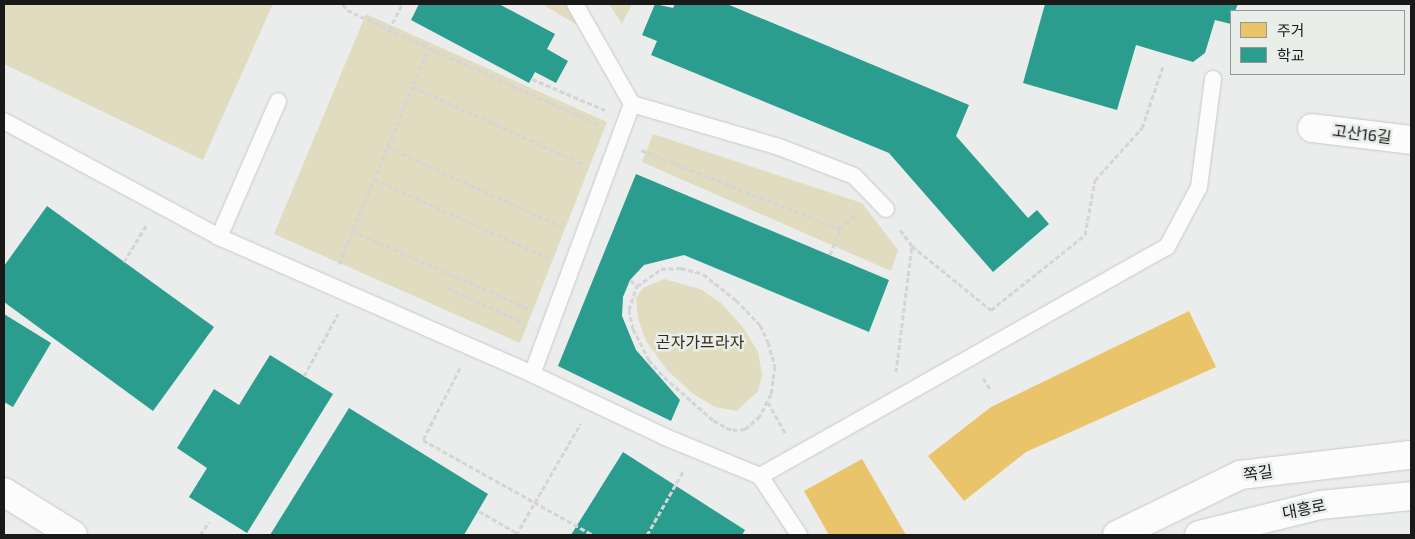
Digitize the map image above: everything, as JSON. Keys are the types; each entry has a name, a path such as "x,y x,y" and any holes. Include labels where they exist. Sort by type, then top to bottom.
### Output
{"street":[{"name":"고산16길","path":"1312,128 1411,140"},
{"name":"쪽길","path":"1117,535 1240,474 1411,455"},
{"path":"4,492 73,535"},
{"name":"대흥로","path":"1199,535 1320,505 1411,496"}],"lane":[{"path":"532,374 625,125 575,4"},
{"path":"760,476 892,400 1167,247 1199,187 1213,79"},
{"path":"219,237 278,101"},
{"path":"4,121 219,237 532,374 696,450 760,476 799,535"},
{"path":"625,125 779,147 854,176 886,210"}],"path":[{"path":"344,4 347,10 429,48 625,125"},
{"path":"389,30 402,4"},
{"path":"330,285 429,48"},
{"path":"886,210 912,246 992,310 1085,235 1095,180 1142,128 1163,66"},
{"path":"532,79 840,230 830,255"},
{"path":"413,87 606,175"},
{"path":"388,147 583,236"},
{"path":"374,179 571,268"},
{"path":"124,262 159,204"},
{"path":"352,231 552,319"},
{"path":"892,400 912,246"},
{"path":"682,268 703,274 736,300 760,325 768,342 775,366 767,401 760,416 745,430 731,430 714,420 662,375 649,360 633,328 629,310 637,286 661,269 682,268"},
{"path":"630,280 637,286"},
{"path":"448,288 524,323"},
{"path":"304,376 350,294"},
{"path":"470,347 423,440 593,535"},
{"path":"767,401 797,454"},
{"path":"479,511 517,534 593,403"},
{"path":"647,535 696,450"},
{"path":"200,535 209,522"}],"green space":[{"path":"4,4 273,4 203,160 4,64"},
{"path":"542,4 572,4 581,15 577,25"},
{"path":"609,4 632,4 622,24"},
{"path":"366,14 607,122 520,343 274,234"},
{"path":"653,134 862,203 898,250 891,271 642,162"},
{"name":"곤자가프라자","path":"664,279 700,289 721,303 743,327 758,352 762,375 758,391 737,411 715,407 693,394 667,370 646,341 638,319 636,298 643,288"}],"building: 주거":[{"path":"1189,311 1216,367 1026,452 964,501 928,456 991,407"},
{"path":"862,459 906,535 829,535 804,491"}],"building: 학교":[{"path":"419,4 499,4 555,34 547,49 568,61 556,83 535,72 529,83 411,20"},
{"path":"655,4 673,8 675,4 727,4 969,105 956,136 1028,218 1037,210 1049,224 993,272 889,153 651,55 657,41 642,35"},
{"path":"1045,4 1238,4 1235,10 1230,10 1230,24 1215,20 1205,53 1193,62 1136,45 1117,110 1023,83"},
{"path":"636,174 889,280 869,332 684,255 644,265 630,280 623,297 622,316 636,350 680,400 671,421 558,366"},
{"path":"47,206 214,327 153,411 4,302 4,266"},
{"path":"4,314 51,343 13,407 4,402"},
{"path":"270,355 333,394 247,533 189,497 207,468 177,448 214,389 239,405"},
{"path":"349,408 488,494 464,535 270,535"},
{"path":"623,452 745,530 742,535 571,535"}]}
